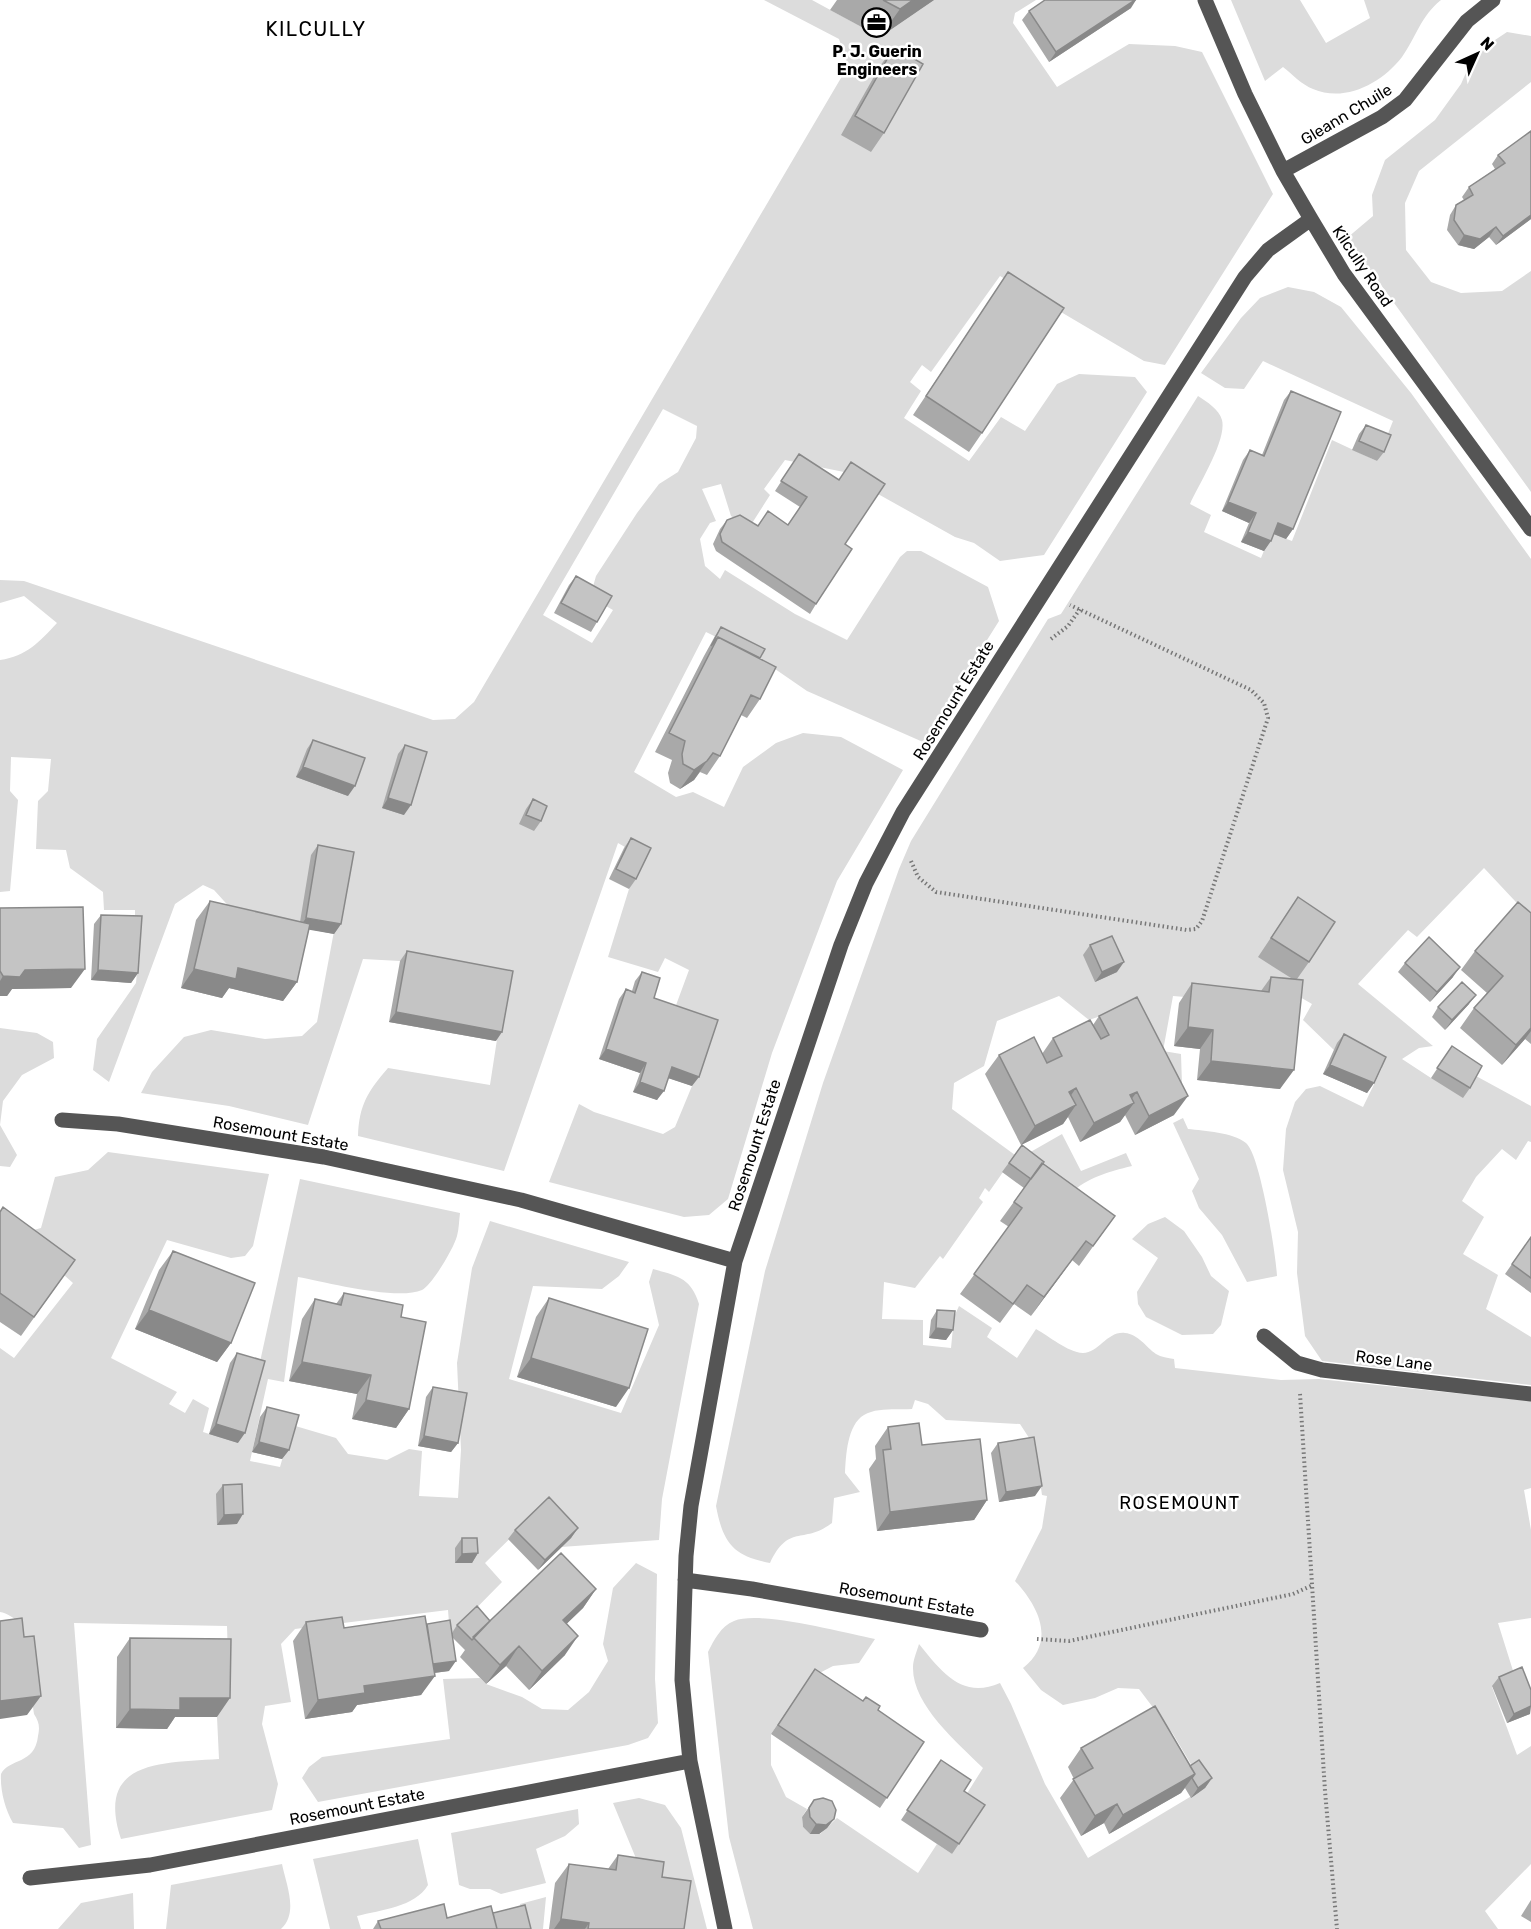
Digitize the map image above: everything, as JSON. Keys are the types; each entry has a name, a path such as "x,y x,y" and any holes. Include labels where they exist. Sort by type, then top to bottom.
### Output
{"street":[{"name":"Kilcully Road","path":"1204,0 1282,171 1344,274 1531,529"},
{"name":"Gleann Chuile","path":"1282,171 1364,128 1404,100 1467,21 1493,0"},
{"name":"Rosemount Estate","path":"726,1929 690,1761 682,1680 685,1580 691,1506 735,1261 840,945 866,883 903,812 1245,277 1268,250 1311,219"},
{"name":"Rosemount Estate","path":"62,1120 118,1124 324,1157 521,1200 735,1261"},
{"name":"Rose Lane","path":"1264,1336 1297,1363 1322,1370 1531,1394"},
{"name":"Rosemount Estate","path":"685,1580 752,1589 981,1630"},
{"name":"Rosemount Estate","path":"30,1878 150,1865 690,1761"}],"path":[{"path":"917,850 911,861 918,877 936,892 1187,930 1196,929 1202,921 1268,718 1264,703 1251,690 1068,604"},
{"path":"1044,649 1051,639 1068,626 1080,609"},
{"path":"1297,1363 1337,1929"},
{"path":"1037,1639 1069,1641 1293,1594 1313,1585"}],"shaded area":[{"path":"764,0 812,0 880,37 934,0 1036,0 1015,13 1013,23 1057,87 1129,44 1175,46 1202,52 1273,194 1165,365 1144,361 1000,276 931,372 922,365 910,382 921,391 904,418 969,461 1001,417 1025,431 1057,384 1079,374 1135,377 1147,392 1044,555 1000,561 974,543 955,537 878,494 844,472 785,460 764,489 770,495 749,528 731,516 721,484 702,489 716,521 710,523 700,539 705,566 720,579 725,570 795,614 847,640 900,557 907,551 921,551 988,587 999,621 923,742 807,691 759,658 706,632 634,772 676,797 693,792 724,807 743,767 776,743 803,733 841,737 903,770 837,881 772,1053 728,1199 709,1215 684,1217 549,1182 579,1104 594,1112 663,1134 675,1127 692,1086 672,1016 689,970 665,958 658,972 608,957 629,889 644,858 618,843 504,1171 358,1136 360,1116 366,1099 388,1068 490,1085 506,981 400,961 363,959 308,1125 229,1106 141,1093 152,1072 184,1037 211,1030 265,1039 302,1036 317,1022 347,862 296,943 253,933 214,890 203,885 175,904 109,1082 93,1070 97,1039 136,983 141,926 135,926 135,910 104,910 103,892 70,868 66,850 36,849 38,801 48,791 51,759 11,757 10,791 18,800 10,891 0,892 0,660 25,652 57,623 24,596 0,603 0,580 24,581 433,720 455,719 474,702 848,66 839,39","holes":["663,409 697,426 696,438 678,472 659,484 596,576 590,597 613,610 592,643 543,615"]},
{"path":"1231,0 1300,0 1326,43 1370,18 1364,0 1441,0 1428,13 1402,57 1394,66 1362,88 1338,94 1325,93 1309,87 1283,67 1265,81"},
{"path":"1507,32 1531,36 1531,82 1419,171 1405,203 1406,250 1431,282 1461,293 1502,291 1531,271 1531,492 1347,238 1373,216 1372,195 1385,160 1435,120 1461,84 1469,66 1486,46"},
{"path":"1288,287 1314,292 1341,307 1411,393 1531,559 1531,918 1484,868 1417,937 1408,930 1358,984 1433,1046 1419,1048 1402,1059 1431,1078 1476,1076 1531,1106 1531,1142 1528,1141 1516,1160 1502,1149 1476,1177 1462,1201 1484,1217 1463,1254 1498,1275 1486,1309 1531,1337 1531,1385 1322,1361 1305,1336 1297,1273 1298,1232 1283,1170 1286,1129 1295,1102 1306,1089 1320,1086 1363,1107 1382,1068 1338,1043 1334,1050 1303,1020 1312,1004 1293,993 1257,1003 1173,996 1163,1051 1181,1054 1182,1085 1168,1085 1121,1009 1089,1020 1059,996 997,1021 984,1066 954,1083 952,1109 1015,1155 989,1192 985,1188 979,1198 983,1202 943,1259 940,1256 915,1288 884,1282 882,1319 923,1320 923,1345 951,1348 954,1317 959,1306 992,1328 987,1337 1017,1358 1036,1329 1065,1347 1083,1353 1094,1350 1113,1335 1125,1333 1138,1338 1156,1354 1174,1359 1175,1368 1281,1380 1319,1379 1531,1401 1531,1488 1524,1490 1531,1530 1531,1618 1498,1623 1515,1677 1492,1687 1517,1755 1531,1746 1531,1864 1485,1911 1498,1929 753,1929 729,1837 708,1652 715,1638 729,1623 734,1621 746,1618 782,1620 875,1639 859,1663 833,1666 808,1679 771,1734 771,1765 786,1797 807,1809 802,1817 803,1827 810,1834 820,1834 837,1818 918,1873 937,1844 952,1854 966,1795 983,1768 938,1722 920,1695 913,1667 919,1644 944,1673 963,1685 974,1688 1000,1683 1045,1784 1088,1858 1205,1788 1173,1734 1139,1689 1118,1688 1095,1698 1063,1705 1041,1690 1023,1668 1033,1658 1039,1647 1040,1624 1031,1601 1015,1581 1042,1528 1047,1496 1042,1495 1035,1447 1020,1424 946,1420 928,1404 915,1400 912,1409 869,1412 854,1426 847,1450 845,1473 860,1492 834,1498 832,1523 813,1533 790,1539 777,1551 770,1563 738,1552 732,1546 722,1530 716,1506 765,1271 823,1083 899,869 911,841 1048,619 1061,614 1198,396 1218,412 1222,420 1222,429 1211,462 1190,504 1211,515 1204,532 1261,558 1271,533 1292,541 1332,440 1377,461 1393,421 1263,361 1244,389 1225,388 1201,373 1241,318 1260,298"},
{"path":"0,1028 37,1033 53,1042 54,1058 22,1075 3,1101 0,1125"},
{"path":"1183,1118 1188,1129 1233,1136 1246,1143 1251,1151 1262,1184 1277,1276 1247,1282 1222,1235 1199,1208 1192,1191 1199,1179 1173,1123"},
{"path":"0,1125 17,1155 10,1167 0,1166"},
{"path":"1062,1134 1081,1171 1126,1153 1132,1166 1091,1179 1070,1194 1020,1158"},
{"path":"108,1152 269,1174 253,1246 245,1256 231,1258 167,1240 111,1358 177,1392 169,1404 185,1413 193,1399 209,1408 203,1432 238,1443 258,1371 300,1179 460,1213 458,1233 452,1249 437,1274 422,1290 411,1293 379,1292 298,1277 284,1382 268,1379 250,1461 280,1467 292,1425 336,1438 348,1454 387,1460 409,1449 422,1451 419,1496 458,1498 461,1450 457,1363 472,1268 490,1221 629,1262 619,1276 602,1289 533,1286 509,1379 621,1413 659,1325 649,1282 653,1269 688,1283 699,1304 662,1499 659,1540 561,1547 542,1507 485,1563 502,1582 450,1635 448,1610 295,1629 281,1644 291,1702 265,1706 262,1724 278,1784 272,1810 121,1839 115,1813 117,1794 125,1780 138,1771 156,1765 219,1759 217,1717 228,1658 227,1626 74,1623 91,1845 79,1848 63,1828 13,1823 2,1793 1,1774 10,1765 32,1752 36,1745 39,1727 34,1714 22,1632 15,1620 0,1612 0,1348 14,1358 73,1283 38,1252 30,1231 41,1228 55,1177 88,1170"},
{"path":"1165,1217 1184,1231 1202,1257 1211,1276 1229,1291 1221,1325 1213,1334 1182,1335 1146,1317 1138,1304 1137,1292 1158,1258 1132,1239 1148,1224"},
{"path":"636,1563 657,1574 655,1679 658,1723 648,1738 628,1745 318,1802 302,1778 309,1767 322,1757 450,1739 443,1679 480,1678 486,1684 522,1697 542,1709 568,1710 589,1692 608,1661 603,1644 613,1588"},
{"path":"639,1798 665,1805 681,1828 707,1929 673,1929 645,1880 613,1803"},
{"path":"578,1809 579,1824 565,1836 536,1849 546,1883 501,1894 490,1889 470,1889 459,1885 451,1833"},
{"path":"418,1839 428,1885 422,1892 397,1907 357,1916 361,1929 330,1929 313,1859"},
{"path":"282,1864 290,1907 289,1915 281,1929 166,1929 171,1885"},
{"path":"133,1893 134,1929 58,1929 81,1903"},
{"path":"546,1897 543,1929 527,1929 520,1904"}],"building":[{"path":"883,0 913,0 900,9"},
{"path":"1045,0 1135,0 1056,52 1029,11"},
{"path":"894,47 923,64 884,133 855,116"},
{"path":"1531,131 1531,215 1503,236 1496,227 1480,239 1464,235 1454,220 1456,205 1473,195 1469,187 1505,163 1498,155"},
{"path":"1008,272 1064,308 982,433 926,396"},
{"path":"1291,391 1341,412 1293,529 1278,523 1271,541 1248,532 1256,513 1228,502 1250,450 1264,456"},
{"path":"1366,425 1391,435 1384,452 1359,441"},
{"path":"799,454 839,480 851,462 885,484 845,544 852,549 816,604 722,542 720,534 727,520 740,515 758,526 768,511 788,525 807,497 781,481"},
{"path":"576,576 612,596 597,622 561,603"},
{"path":"721,627 765,649 760,658 718,637 711,646"},
{"path":"718,637 776,667 760,699 751,695 720,756 713,753 707,761 694,770 683,764 682,754 685,741 669,733"},
{"path":"313,740 365,758 355,786 303,767"},
{"path":"405,745 427,752 411,805 388,798"},
{"path":"533,799 547,806 541,821 526,815"},
{"path":"631,838 651,848 636,879 616,869"},
{"path":"318,845 354,852 341,924 306,918"},
{"path":"1298,897 1335,922 1309,962 1271,938"},
{"path":"210,901 310,924 297,982 238,968 236,979 194,969"},
{"path":"1518,902 1531,913 1531,1028 1516,1045 1474,1008 1503,976 1475,951"},
{"path":"83,907 85,969 25,970 20,977 3,976 0,971 0,908"},
{"path":"101,915 142,916 138,973 98,970"},
{"path":"1112,936 1124,962 1102,972 1090,945"},
{"path":"1429,937 1460,967 1437,992 1405,963"},
{"path":"407,951 513,971 502,1032 396,1012"},
{"path":"642,972 660,978 654,998 718,1020 699,1077 672,1067 664,1091 640,1082 646,1063 606,1049 626,989 635,993"},
{"path":"1271,977 1303,980 1294,1070 1211,1061 1213,1030 1188,1027 1192,983 1269,992"},
{"path":"1462,982 1476,995 1452,1020 1438,1007"},
{"path":"1137,997 1188,1096 1149,1116 1137,1092 1130,1095 1134,1103 1094,1123 1076,1088 1069,1092 1076,1105 1035,1126 999,1055 1034,1037 1047,1063 1062,1056 1053,1038 1090,1020 1101,1039 1109,1035 1099,1016"},
{"path":"1344,1034 1386,1057 1374,1083 1330,1065"},
{"path":"1452,1046 1482,1066 1470,1088 1437,1068"},
{"path":"1022,1145 1044,1162 1031,1179 1009,1163"},
{"path":"1042,1163 1115,1216 1093,1246 1086,1241 1044,1297 1027,1285 1013,1304 974,1274 1022,1208 1014,1202"},
{"path":"3,1207 75,1260 34,1317 0,1293 0,1212"},
{"path":"1531,1237 1531,1278 1512,1264"},
{"path":"173,1251 255,1283 231,1343 149,1310"},
{"path":"344,1293 403,1305 401,1317 426,1322 409,1409 366,1400 371,1375 302,1362 315,1299 341,1305"},
{"path":"549,1298 648,1329 629,1388 531,1358"},
{"path":"937,1310 955,1311 953,1330 936,1328"},
{"path":"237,1353 265,1361 245,1433 216,1424"},
{"path":"433,1387 467,1393 458,1443 424,1436"},
{"path":"267,1407 299,1415 289,1450 259,1442"},
{"path":"919,1423 922,1445 980,1439 987,1500 890,1512 883,1450 891,1449 888,1427"},
{"path":"1034,1437 1042,1486 1006,1492 998,1443"},
{"path":"242,1484 243,1514 224,1515 223,1485"},
{"path":"549,1497 578,1528 545,1560 515,1530"},
{"path":"462,1538 477,1538 478,1553 462,1554"},
{"path":"561,1553 596,1589 563,1620 578,1636 542,1671 519,1646 500,1665 473,1637"},
{"path":"477,1606 490,1621 472,1640 457,1625"},
{"path":"425,1616 435,1676 364,1686 365,1693 318,1700 306,1622 342,1617 344,1628"},
{"path":"22,1618 24,1637 34,1636 41,1696 0,1701 0,1621"},
{"path":"450,1620 456,1661 433,1664 427,1624"},
{"path":"130,1638 231,1639 230,1698 180,1698 180,1710 130,1709"},
{"path":"1522,1667 1531,1690 1531,1706 1514,1714 1499,1677"},
{"path":"815,1669 863,1701 866,1697 880,1706 878,1710 924,1742 887,1798 778,1725"},
{"path":"1155,1706 1195,1774 1123,1815 1117,1804 1095,1816 1073,1779 1093,1768 1081,1748"},
{"path":"941,1760 971,1780 964,1791 985,1805 959,1844 907,1810"},
{"path":"1199,1760 1212,1778 1198,1788 1192,1778 1195,1774 1190,1766"},
{"path":"823,1798 832,1801 836,1810 834,1819 826,1825 816,1824 810,1817 809,1808 814,1800"},
{"path":"618,1855 664,1862 662,1877 691,1881 684,1929 588,1929 589,1923 561,1919 569,1864 616,1870"},
{"path":"444,1904 447,1918 491,1906 497,1929 381,1929 378,1921"},
{"path":"525,1905 531,1929 497,1929 493,1913"}],"place":[{"name":"P. J. Guerin Engineers","path":"877,23"}],"district":[{"name":"KILCULLY","path":"316,29"},
{"name":"ROSEMOUNT","path":"1180,1503"}]}
